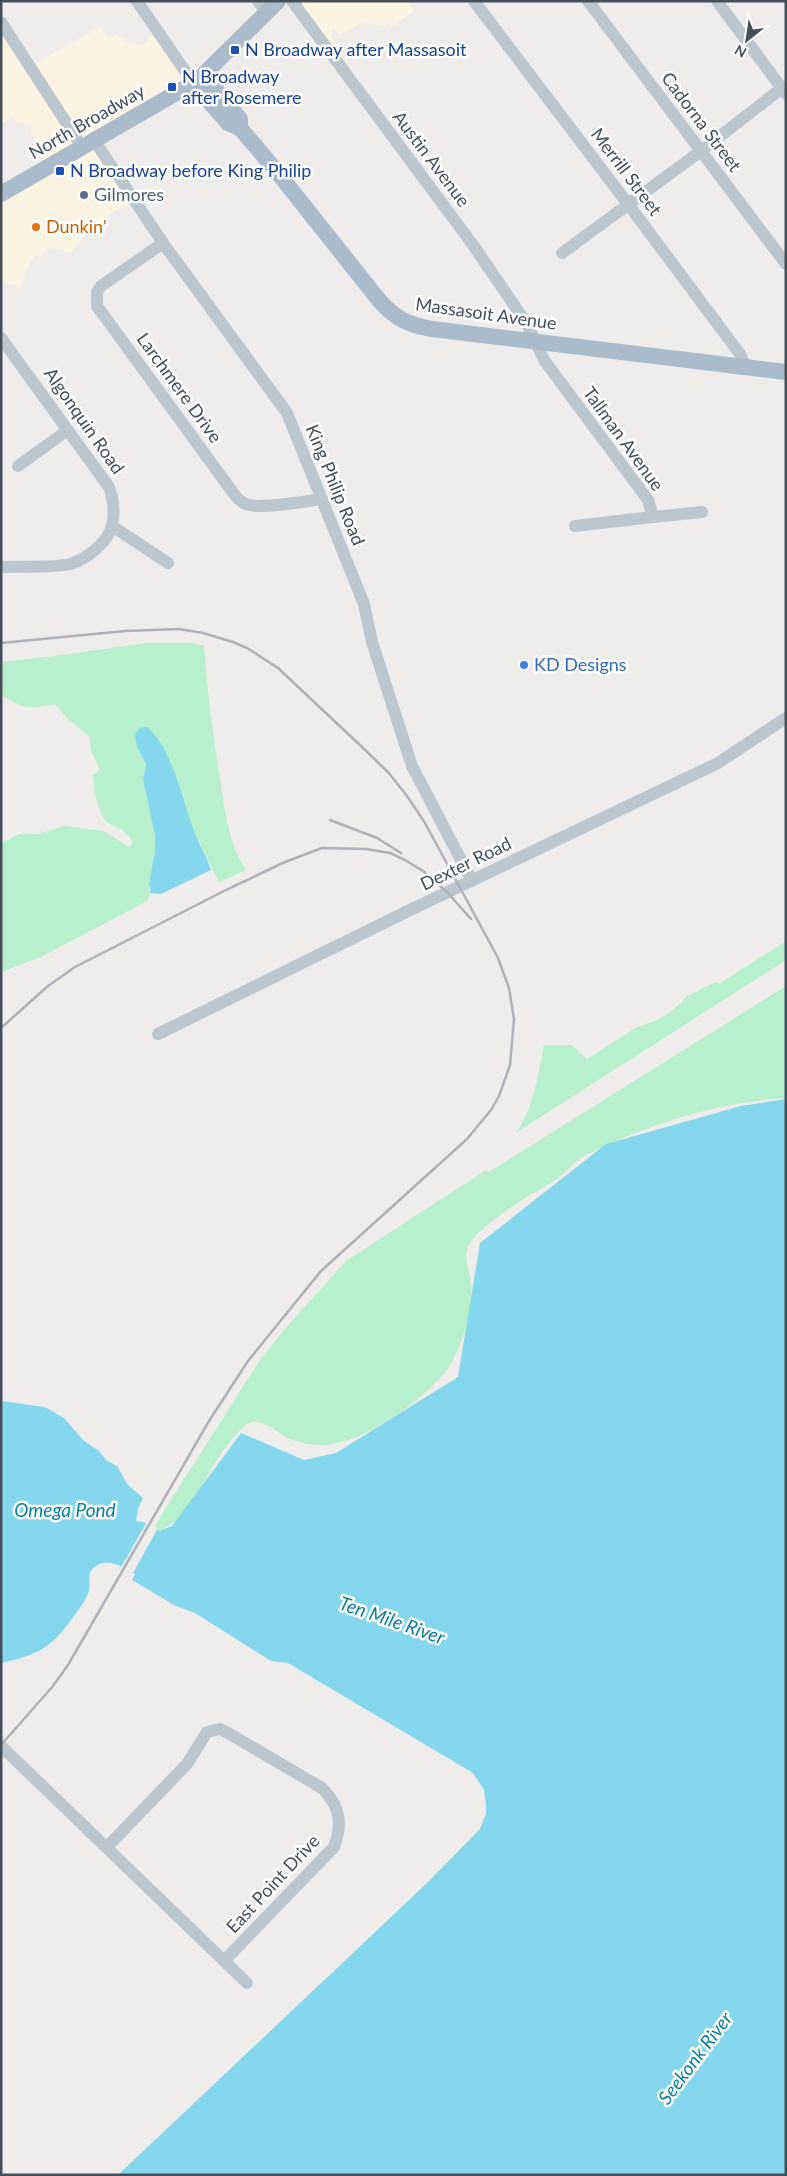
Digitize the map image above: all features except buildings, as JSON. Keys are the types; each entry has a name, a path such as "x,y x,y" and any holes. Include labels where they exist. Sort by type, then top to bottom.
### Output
{"main road":[{"name":"North Broadway","path":"1,194 197,81 262,7 278,1"},
{"name":"Massasoit Avenue","path":"197,81 200,91 228,123 240,128 279,173 378,300 396,318 409,324 427,328 786,372"}],"street":[{"path":"137,1 185,71 197,81"},
{"name":"Austin Avenue","path":"292,1 473,245 527,324 536,342"},
{"name":"Merrill Street","path":"474,1 740,354 746,367"},
{"name":"Cadorna Street","path":"588,1 786,264"},
{"path":"562,253 784,91 716,1"},
{"name":"King Philip Road","path":"1,22 284,408 366,610 372,642 412,766 472,881"},
{"name":"Larchmere Drive","path":"162,243 101,286 97,292 97,306 240,500 247,504 260,506 322,499"},
{"name":"Algonquin Road","path":"1,338 109,487 113,496 112,526"},
{"name":"Tallman Avenue","path":"536,342 544,360 648,500 653,517 702,512"},
{"path":"18,466 68,430"},
{"path":"575,526 653,517"},
{"path":"1,567 69,564 81,560 99,546 112,526 168,563"},
{"name":"Dexter Road","path":"158,1034 718,763 786,718"},
{"name":"East Point Drive","path":"107,1847 187,1764 207,1732 213,1729 220,1729 322,1788 331,1797 340,1821 339,1834 334,1847 224,1961"},
{"name":"East Point Drive","path":"1,1746 247,1983"}],"shaded area":[{"path":"296,1 407,1 414,11 391,27 388,23 384,27 361,23 340,35 333,28 331,36 341,51 336,54"},
{"path":"1,19 33,65 100,27 109,39 116,35 131,44 140,45 146,43 151,35 151,29 194,75 94,138 128,199 127,207 117,209 91,226 70,253 55,248 47,249 42,255 34,256 25,271 22,288 1,281 1,193 35,166 49,150 42,150 39,146 31,132 32,126 22,122 19,123 11,118 3,123 1,122"}],"green space":[{"path":"146,643 193,643 204,646 210,713 225,813 235,849 245,868 244,871 219,882 193,830 180,792 137,747 146,765 143,779 155,836 155,851 149,884 151,893 147,901 41,957 1,972 1,843 20,834 37,834 65,826 103,831 129,847 133,843 123,830 106,821 98,806 93,775 100,770 92,753 89,736 68,719 55,704 27,707 1,694 1,662"},
{"path":"786,941 786,960 517,1132 528,1111 544,1045 572,1045 587,1059 637,1027 660,1019 679,1005 687,996 716,982 719,984"},
{"path":"786,986 786,1098 735,1104 684,1116 635,1133 580,1159 555,1180 495,1218 471,1242 467,1249 466,1257 470,1279 470,1306 460,1345 455,1357 442,1376 416,1401 381,1425 344,1441 326,1445 298,1442 259,1422 249,1423 226,1446 183,1513 160,1531 153,1528 260,1360 289,1324 346,1261 486,1170 489,1172"}],"water":[{"path":"147,727 164,748 170,761 194,831 211,870 161,894 151,893 149,884 155,851 155,836 143,779 146,764 137,747 135,734 140,728"},
{"path":"786,1099 786,2175 118,2175 427,1883 480,1829 486,1814 484,1790 473,1773 288,1663 271,1661 195,1613 174,1605 132,1580 135,1574 111,1563 96,1566 91,1571 89,1591 84,1601 58,1636 43,1649 24,1657 1,1663 1,1401 45,1407 64,1418 83,1440 99,1451 106,1460 117,1466 127,1484 143,1498 138,1509 136,1521 143,1522 160,1531 172,1526 241,1433 304,1460 336,1453 458,1377 480,1243 606,1144 741,1106"}],"pier":[{"path":"147,1522 158,1528 132,1575 120,1569"}],"railway":[{"path":"1,643 125,631 179,629 203,633 233,642 247,648 278,668 388,772 407,796 425,823 498,958 509,988 514,1019 510,1065 499,1096 491,1110 467,1139 321,1271 248,1361 209,1421 68,1665 53,1686 1,1745"},
{"path":"330,820 377,838 401,853"},
{"path":"1,1028 48,986 75,967 226,890 285,862 322,848 366,849 390,853 405,860 423,871 447,892 471,919"}],"place":[{"name":"N Broadway after Massasoit","path":"235,50"},
{"name":"N Broadway after Rosemere","path":"172,87"},
{"name":"N Broadway before King Philip","path":"60,171"},
{"name":"Gilmores","path":"84,195"},
{"name":"Dunkin'","path":"36,227"},
{"name":"KD Designs","path":"524,665"}],"water label":[{"name":"Omega Pond","path":"65,1510"},
{"name":"Ten Mile River","path":"392,1620"},
{"name":"Seekonk River","path":"695,2058"}]}
